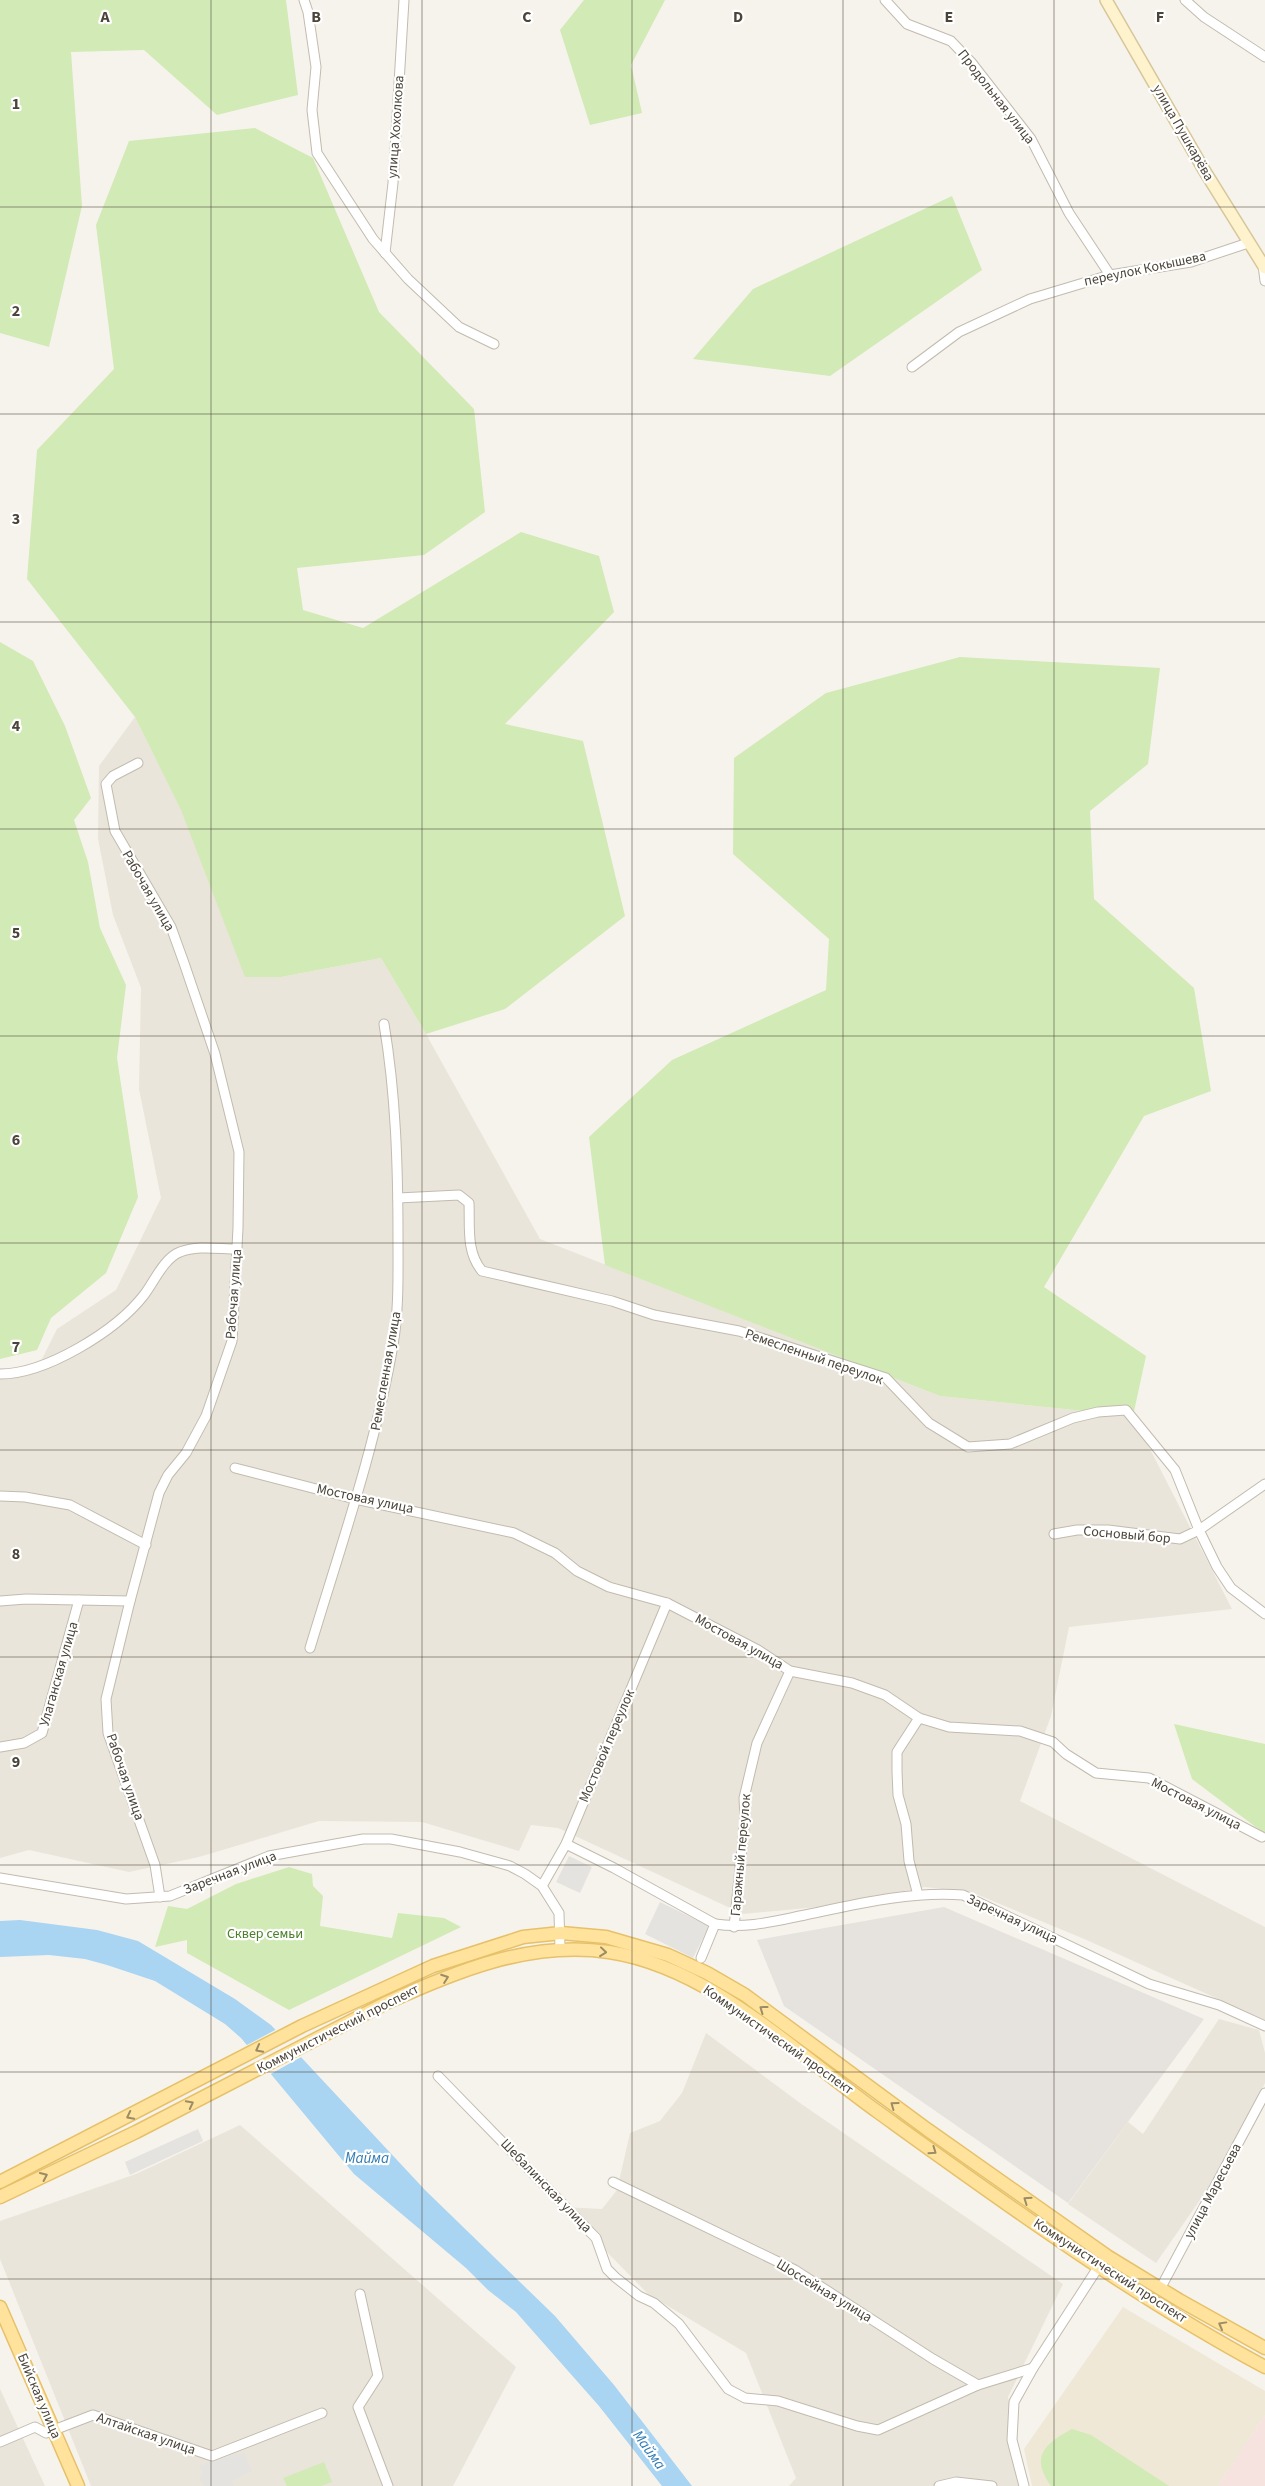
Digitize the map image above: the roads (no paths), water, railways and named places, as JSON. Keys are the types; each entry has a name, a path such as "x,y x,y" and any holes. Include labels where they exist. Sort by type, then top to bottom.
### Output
{"main road":[{"name":"Коммунистический проспект","path":"0,2182 205,2078 302,2026 433,1966 523,1937 560,1933 606,1937 640,1945 676,1959 730,1986 1092,2245 1160,2289 1265,2348"},
{"name":"Коммунистический проспект","path":"0,2197 215,2092 423,1986 476,1967 525,1953 560,1948 610,1952 639,1959 689,1978 718,1996 878,2112 1099,2266 1265,2367"},
{"name":"Бийская улица","path":"0,2307 50,2432 69,2486"},
{"name":"Бийская улица","path":"0,2326 50,2432 78,2486"}],"street":[{"path":"304,0 308,12 316,67 312,110 317,153 372,239 408,279 458,327 494,344"},
{"name":"улица Хохолкова","path":"385,253 393,183 404,0"},
{"name":"Продольная улица","path":"885,0 907,24 951,41 971,62 1031,139 1069,212 1110,275"},
{"name":"улица Пушкарёва","path":"1106,0 1204,170 1264,267"},
{"path":"1185,0 1204,17 1265,57"},
{"name":"переулок Кокышева","path":"912,367 960,332 1030,299 1110,275 1191,262 1248,243"},
{"path":"1264,267 1265,281"},
{"name":"Рабочая улица","path":"138,763 113,776 106,784 114,831 171,927 215,1054 239,1152 237,1249 232,1341 206,1416 186,1453 168,1475 160,1493 130,1601 106,1700 108,1733 155,1865 160,1897"},
{"name":"Ремесленная улица","path":"310,1648 372,1445 394,1344 398,1298 398,1198 390,1061 384,1024"},
{"name":"Ремесленный переулок","path":"398,1198 459,1195 469,1203 470,1247 474,1260 482,1271 612,1301 654,1315 739,1331 886,1378 929,1423 968,1448 1010,1444 1074,1418 1098,1412 1126,1410 1175,1470 1199,1530"},
{"path":"0,1374 13,1374 52,1361 101,1334 131,1311 164,1266 178,1252 192,1249 237,1249"},
{"name":"Мостовая улица","path":"235,1468 355,1499 447,1517 514,1533 555,1553 576,1571 609,1587 667,1603 758,1650 790,1671 852,1684 885,1695 919,1718 949,1727 1020,1731 1053,1742 1066,1754 1096,1773 1148,1778 1262,1838"},
{"name":"Сосновый бор","path":"1054,1534 1077,1530 1108,1530 1180,1539 1199,1530 1245,1496 1265,1484"},
{"path":"0,1496 25,1497 70,1506 146,1545"},
{"path":"1199,1530 1217,1567 1231,1588 1265,1614"},
{"name":"Улаганская улица","path":"0,1747 24,1743 42,1734 79,1600"},
{"path":"0,1601 130,1601"},
{"name":"Мостовой переулок","path":"542,1886 566,1844 667,1603"},
{"name":"Гаражный переулок","path":"734,1927 745,1818 744,1798 757,1743 790,1671"},
{"path":"918,1895 909,1861 906,1824 898,1795 897,1752 919,1718"},
{"name":"Заречная улица","path":"0,1878 126,1899 170,1896 201,1885 268,1856 377,1838 460,1852 494,1861 525,1874 542,1886"},
{"path":"566,1844 614,1868 715,1924 701,1958"},
{"path":"542,1886 559,1913 560,1948"},
{"name":"Заречная улица","path":"715,1924 734,1927 774,1921 860,1903 918,1895 938,1893 963,1896 1149,1984 1219,2005 1265,2026"},
{"name":"Шебалинская улица","path":"438,2076 596,2238 607,2269 614,2277 632,2291 654,2303 680,2324 728,2389 745,2398 778,2401 857,2426 878,2430 978,2385"},
{"name":"улица Маресьева","path":"1160,2289 1265,2093"},
{"name":"Шоссейная улица","path":"613,2182 795,2270 933,2359 978,2385"},
{"path":"1024,2486 1012,2440 1014,2402 1033,2368 1099,2266"},
{"path":"360,2294 378,2376 358,2407 388,2486"},
{"path":"978,2385 1033,2368"},
{"name":"Алтайская улица","path":"0,2442 35,2427 50,2432 93,2415 212,2456 322,2413"},
{"path":"940,2486 956,2482 992,2486"}],"water":[{"name":"Майма","path":"20,1920 97,1930 138,1941 235,1999 271,2025 425,2190 555,2316 614,2385 692,2486 662,2486 599,2406 516,2312 354,2174 241,2038 225,2024 155,1981 107,1965 85,1959 49,1955 0,1957 0,1921"}],"park label":[{"name":"Сквер семьи","path":"265,1934"}]}
